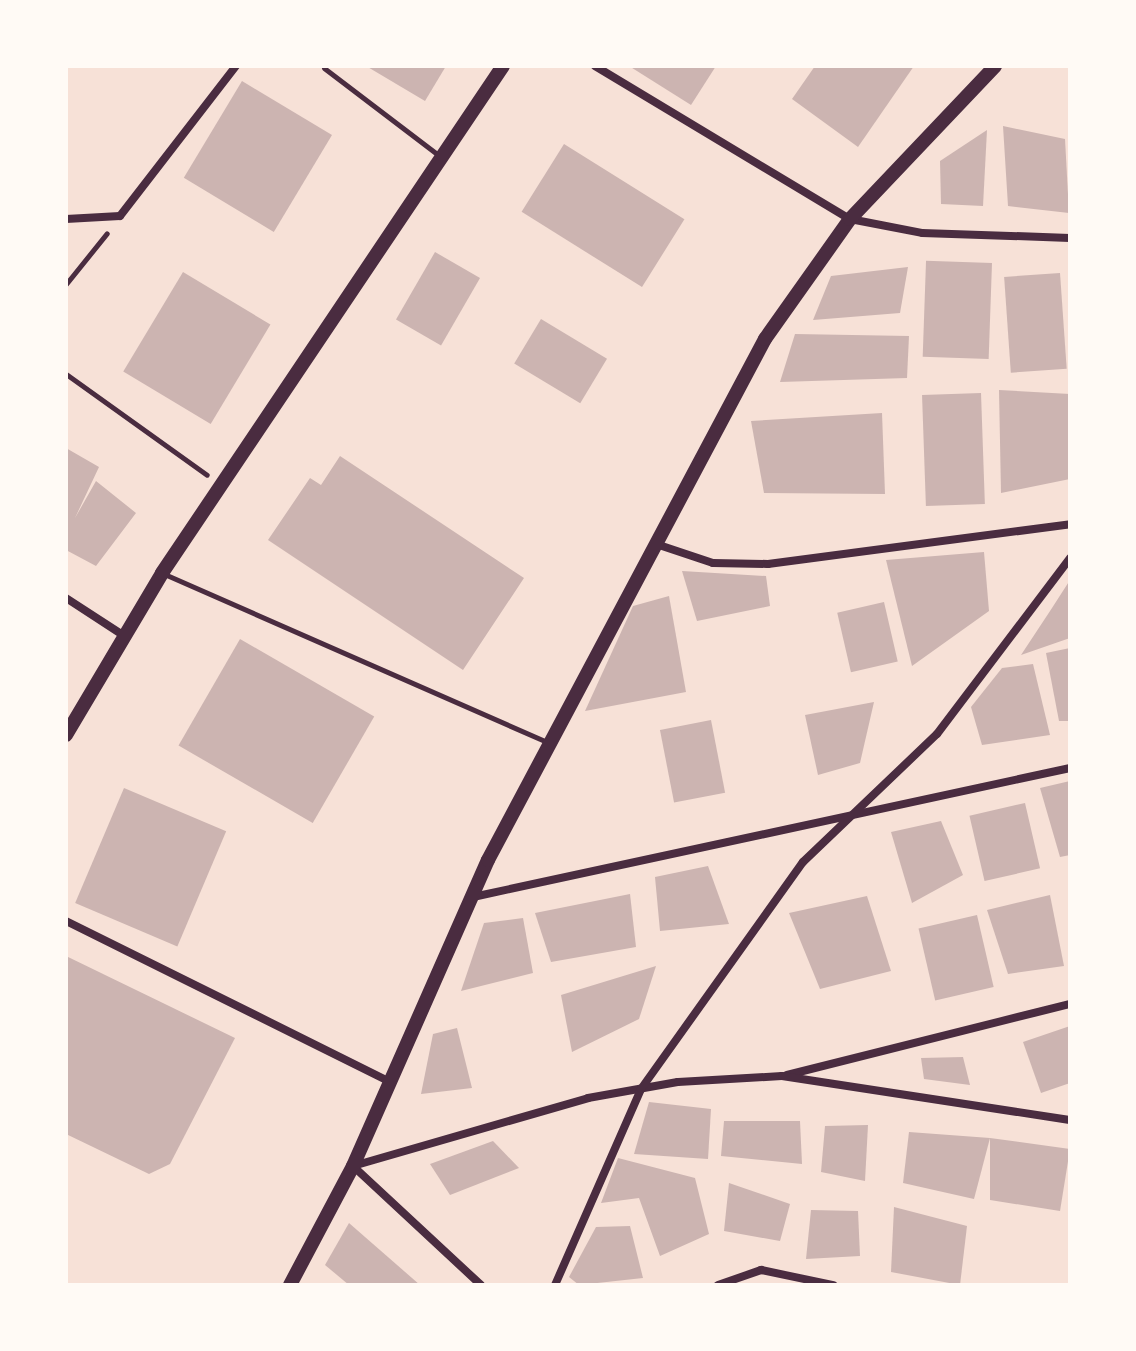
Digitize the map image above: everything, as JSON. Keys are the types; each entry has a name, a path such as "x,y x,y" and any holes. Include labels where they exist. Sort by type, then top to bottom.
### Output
{"street":[{"path":"66,219 120,216 236,66"},
{"path":"66,735 123,635 220,484 503,66"},
{"path":"595,66 850,219 922,233 1070,238"},
{"path":"290,1285 353,1166 472,897 651,542 765,339 850,219 995,66"},
{"path":"651,542 713,563 768,564 1070,524"},
{"path":"555,1285 641,1089 803,862 937,734 1070,558"},
{"path":"66,598 123,635"},
{"path":"472,897 1070,768"},
{"path":"66,921 390,1082"},
{"path":"353,1166 641,1089 782,1076 1070,1004"},
{"path":"782,1076 1070,1120"},
{"path":"353,1166 481,1285"},
{"path":"718,1285 761,1270 833,1285"}],"lane":[{"path":"324,68 442,157"},
{"path":"162,573 549,744"}],"path":[{"path":"66,284 120,216"},
{"path":"66,374 220,484"}],"building":[{"path":"366,66 446,66 425,101"},
{"path":"629,66 716,66 691,105"},
{"path":"815,66 914,66 858,147 792,99"},
{"path":"242,81 332,135 274,232 184,178"},
{"path":"1003,126 1065,139 1069,213 1008,206"},
{"path":"987,130 983,206 941,204 940,161"},
{"path":"564,144 684,219 642,287 522,212"},
{"path":"435,252 480,278 441,346 396,320"},
{"path":"926,261 992,263 989,359 923,357"},
{"path":"908,267 900,313 813,320 831,276"},
{"path":"183,272 270,325 211,424 123,371"},
{"path":"1060,273 1067,369 1011,373 1004,277"},
{"path":"541,319 607,359 580,403 514,364"},
{"path":"795,334 909,336 907,378 780,382"},
{"path":"999,390 1070,394 1070,479 1001,493"},
{"path":"981,393 985,504 926,506 922,395"},
{"path":"882,413 885,494 764,493 751,421"},
{"path":"66,448 99,467 75,518 96,481 136,513 96,566 66,550"},
{"path":"340,456 524,578 463,670 268,540 310,478 321,485"},
{"path":"984,552 989,611 912,666 886,560"},
{"path":"682,571 766,576 770,606 697,621"},
{"path":"1070,580 1070,638 1021,655 1052,608"},
{"path":"669,596 686,692 585,711 633,606"},
{"path":"884,602 898,661 851,672 837,613"},
{"path":"240,639 374,716 313,823 178,746"},
{"path":"1070,648 1070,721 1059,721 1046,653"},
{"path":"1033,664 1050,735 982,745 971,707 1002,668"},
{"path":"874,702 860,763 818,775 805,715"},
{"path":"711,720 725,793 674,803 660,730"},
{"path":"1070,781 1070,855 1060,857 1040,788"},
{"path":"124,788 226,831 177,946 75,903"},
{"path":"1025,803 1040,868 985,881 969,816"},
{"path":"941,821 963,875 912,903 891,832"},
{"path":"708,866 729,924 660,931 655,877"},
{"path":"630,894 636,947 551,962 535,913"},
{"path":"1050,895 1064,966 1008,974 987,910"},
{"path":"867,896 891,971 820,989 789,913"},
{"path":"977,915 994,987 935,1001 919,928"},
{"path":"523,918 533,973 461,991 484,923"},
{"path":"66,956 235,1038 170,1164 149,1174 66,1134"},
{"path":"656,966 639,1019 572,1052 561,995"},
{"path":"1070,1026 1070,1083 1041,1093 1023,1042"},
{"path":"457,1028 472,1088 421,1094 433,1034"},
{"path":"963,1057 970,1085 924,1079 921,1058"},
{"path":"649,1102 711,1109 708,1159 634,1154"},
{"path":"724,1121 800,1121 802,1164 721,1156"},
{"path":"868,1125 865,1181 821,1172 825,1126"},
{"path":"909,1132 990,1138 974,1199 903,1183"},
{"path":"990,1138 1070,1149 1060,1211 990,1200"},
{"path":"493,1141 519,1168 450,1195 430,1164"},
{"path":"618,1158 695,1178 709,1234 660,1256 639,1198 601,1203"},
{"path":"729,1183 790,1204 780,1241 724,1231"},
{"path":"894,1207 967,1226 960,1285 891,1272"},
{"path":"811,1210 858,1211 860,1256 806,1259"},
{"path":"349,1223 420,1285 349,1285 325,1265"},
{"path":"630,1226 643,1278 579,1285 569,1277 596,1227"}]}
